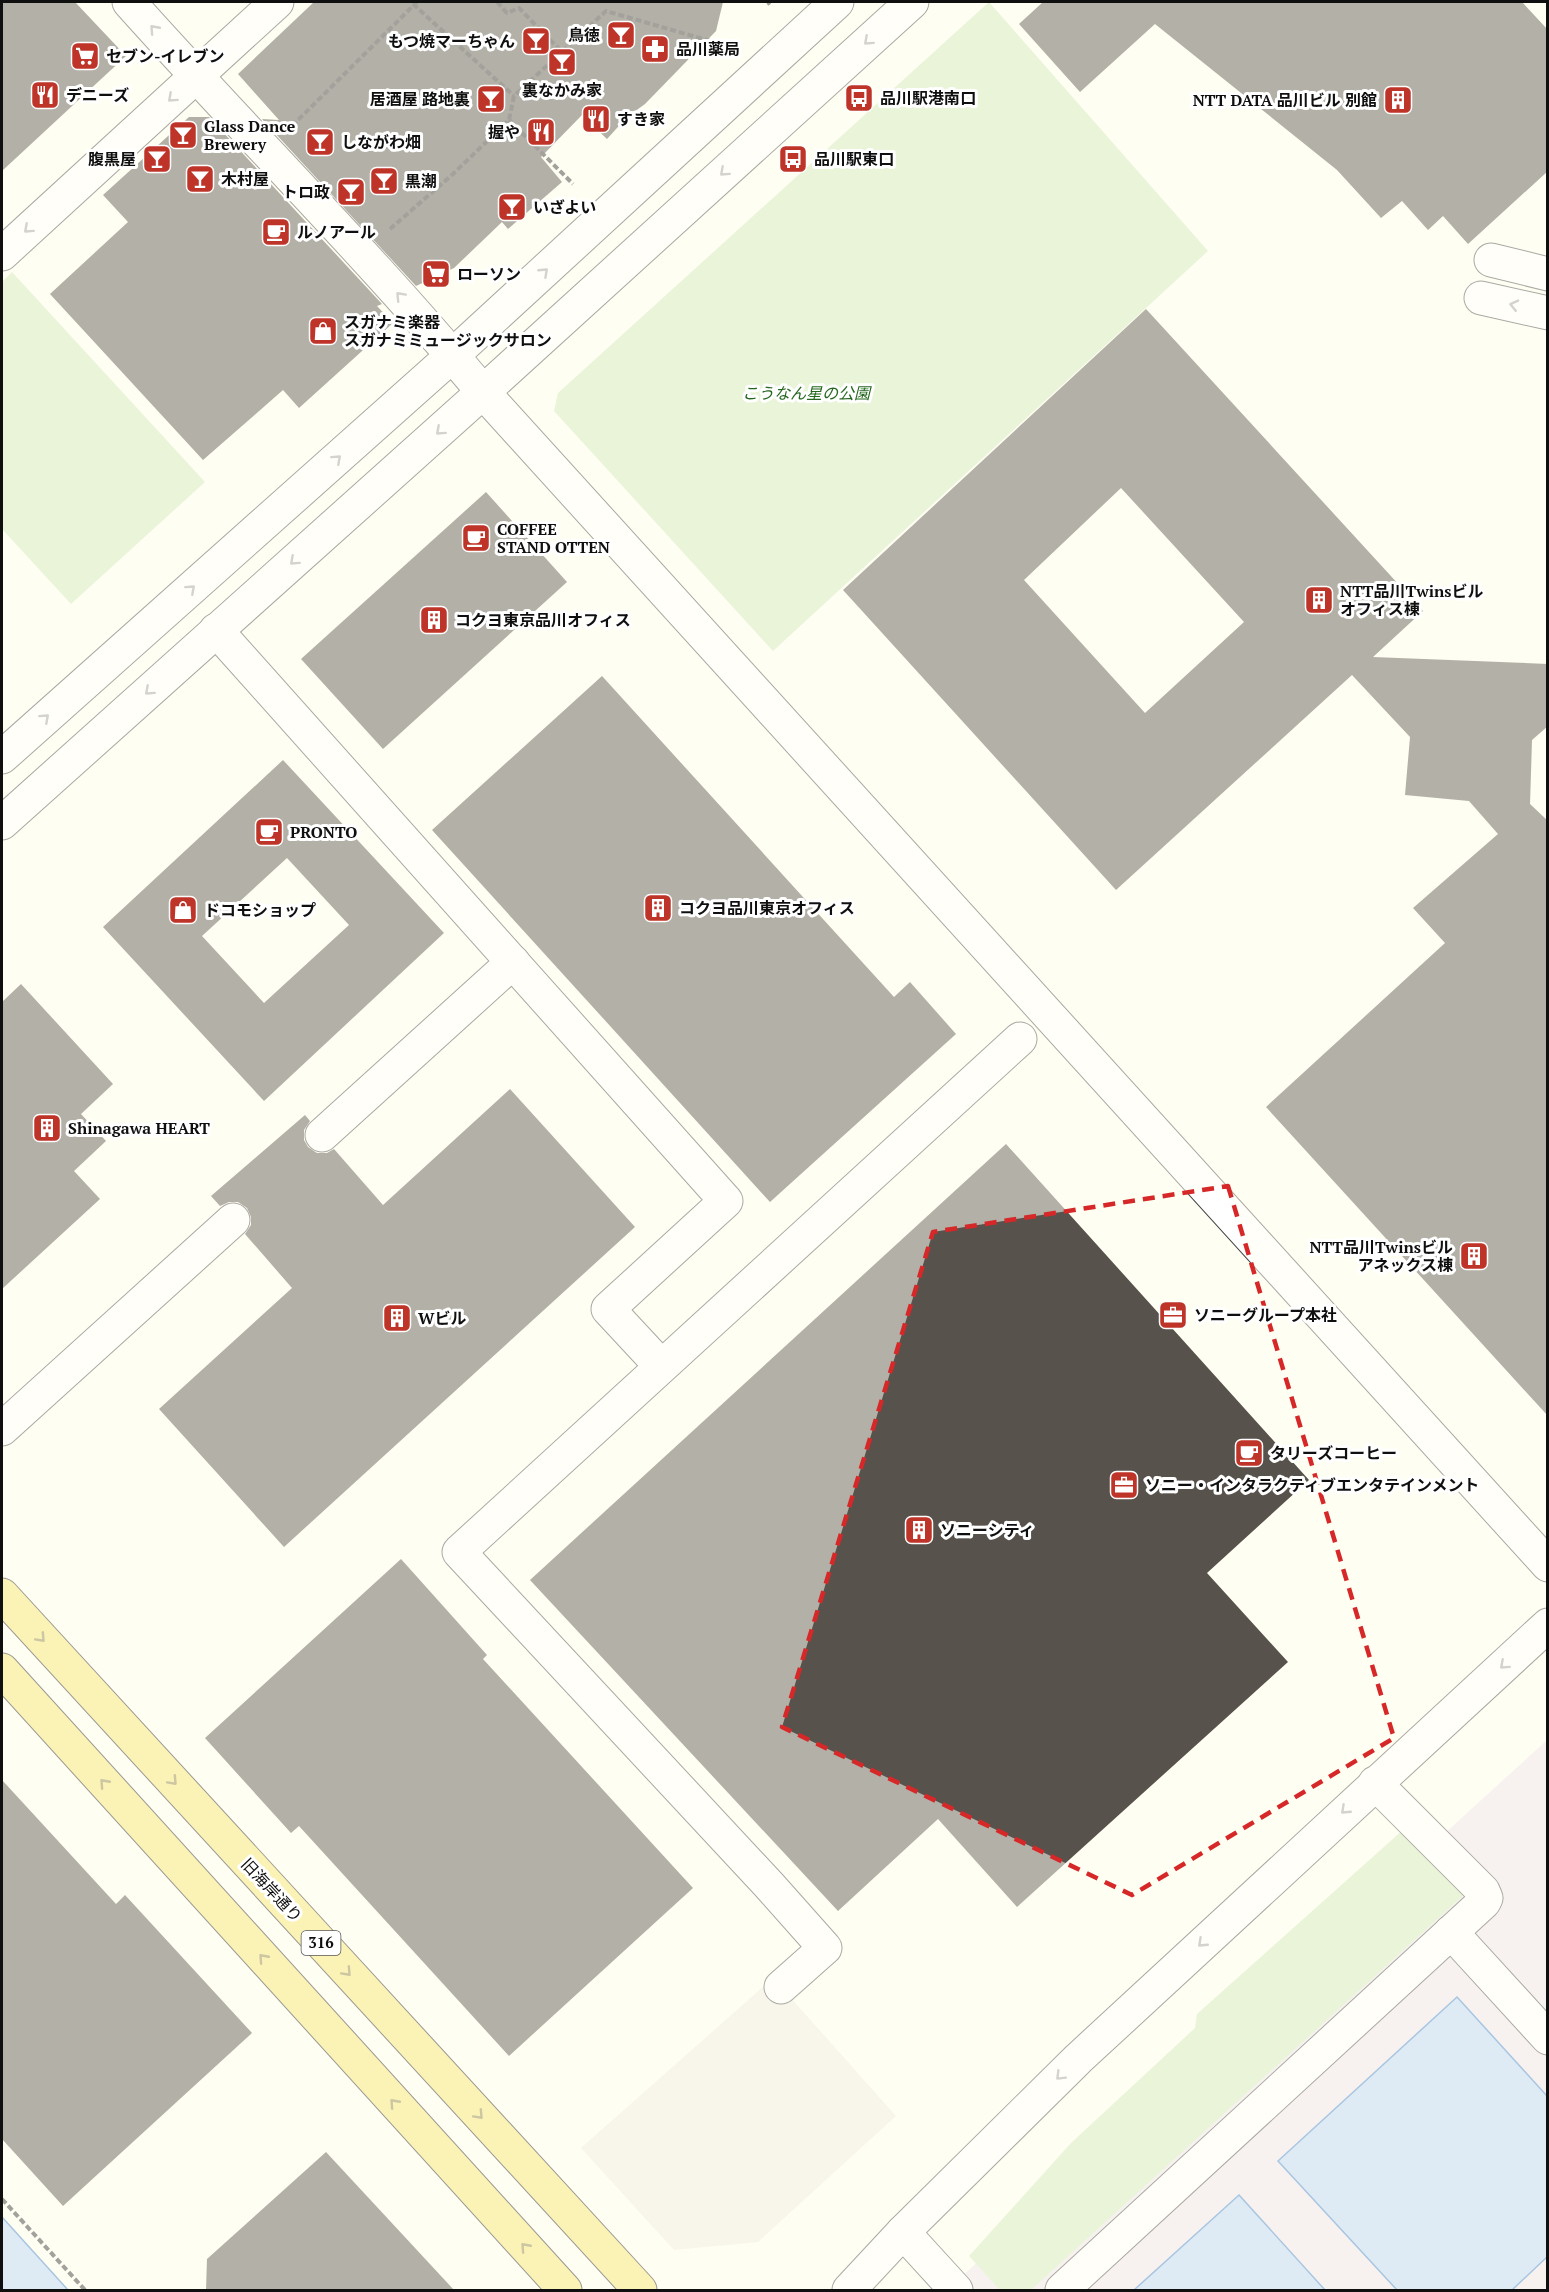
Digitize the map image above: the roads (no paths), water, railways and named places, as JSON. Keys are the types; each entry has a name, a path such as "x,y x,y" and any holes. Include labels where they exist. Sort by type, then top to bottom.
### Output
{"main road":[{"name":"旧海岸通り","path":"2,1595 640,2290"},
{"path":"2,1670 565,2290"}],"street":[{"path":"129,2 453,355 483,392 1548,1565"},
{"path":"2,254 277,2"},
{"path":"2,757 453,355 837,2"},
{"path":"2,823 483,392 912,2"},
{"path":"1491,260 1548,274"},
{"path":"1481,298 1548,313"},
{"path":"216,630 726,1201 608,1309 661,1366"},
{"path":"322,1135 513,962"},
{"path":"781,1987 825,1948 459,1552 1020,1039"},
{"path":"2,1429 233,1220"},
{"path":"849,2290 903,2232 1078,2059 1548,1625"},
{"path":"1062,2290 1484,1902 1486,1898 1483,1892 1375,1783"},
{"path":"1451,1932 1548,2038"},
{"path":"903,2232 956,2290"}],"water":[{"path":"1457,1997 1547,2096 1547,2257 1512,2290 1397,2290 1278,2161"},
{"path":"1239,2195 1325,2290 1134,2290"},
{"path":"2,2217 68,2290 2,2290"}],"place":[{"name":"鳥徳","path":"621,35"},
{"name":"もつ焼マーちゃん","path":"536,41"},
{"name":"品川薬局","path":"655,49"},
{"name":"セブン-イレブン","path":"85,56"},
{"name":"裏なかみ家","path":"562,62"},
{"name":"デニーズ","path":"45,95"},
{"name":"品川駅港南口","path":"859,98"},
{"name":"居酒屋 路地裏","path":"491,99"},
{"name":"NTT DATA 品川ビル 別館","path":"1398,100"},
{"name":"すき家","path":"596,119"},
{"name":"握や","path":"541,132"},
{"name":"Glass Dance Brewery","path":"183,135"},
{"name":"しながわ畑","path":"320,142"},
{"name":"腹黒屋","path":"157,159"},
{"name":"品川駅東口","path":"793,159"},
{"name":"木村屋","path":"200,179"},
{"name":"黒潮","path":"384,181"},
{"name":"トロ政","path":"351,192"},
{"name":"いざよい","path":"512,207"},
{"name":"ルノアール","path":"276,232"},
{"name":"ローソン","path":"436,274"},
{"name":"スガナミ楽器 スガナミミュージックサロン","path":"323,331"},
{"name":"COFFEE STAND OTTEN","path":"476,538"},
{"name":"NTT品川Twinsビル オフィス棟","path":"1319,600"},
{"name":"コクヨ東京品川オフィス","path":"434,620"},
{"name":"PRONTO","path":"269,832"},
{"name":"コクヨ品川東京オフィス","path":"658,908"},
{"name":"ドコモショップ","path":"183,910"},
{"name":"Shinagawa HEART","path":"47,1128"},
{"name":"NTT品川Twinsビル アネックス棟","path":"1474,1256"},
{"name":"ソニーグループ本社","path":"1173,1315"},
{"name":"Wビル","path":"397,1318"},
{"name":"タリーズコーヒー","path":"1249,1453"},
{"name":"ソニー・インタラクティブエンタテインメント","path":"1124,1485"},
{"name":"ソニーシティ","path":"919,1530"}],"park label":[{"name":"こうなん星の公園","path":"806,393"}]}
